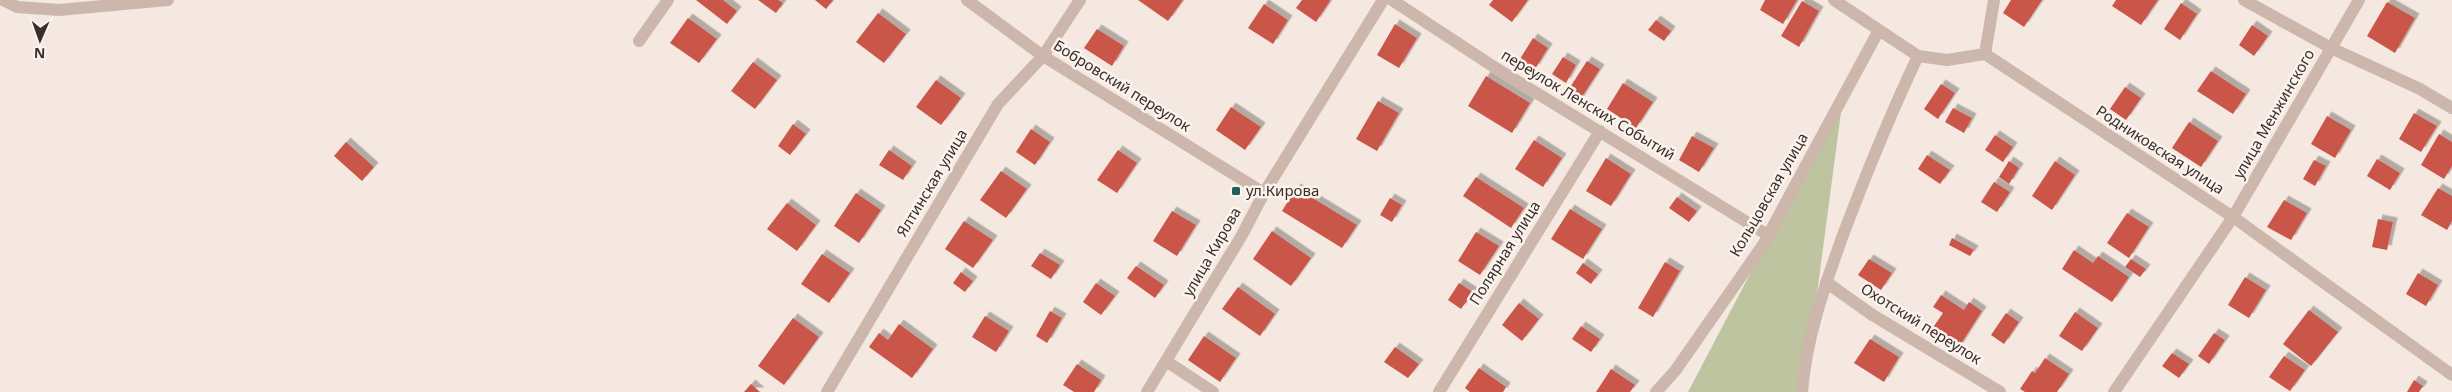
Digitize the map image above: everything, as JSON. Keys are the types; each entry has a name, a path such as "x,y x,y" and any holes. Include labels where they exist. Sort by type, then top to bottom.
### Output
{"street":[{"path":"2,0 17,7 59,10 168,0"},
{"path":"639,41 668,0"},
{"name":"Бобровский переулок","path":"967,0 1043,56 1264,193"},
{"name":"Ялтинская улица","path":"827,392 998,104 1043,56 1080,0"},
{"name":"улица Кирова","path":"1147,392 1242,235 1264,193 1383,0"},
{"name":"переулок Ленских Событий","path":"1392,0 1490,65 1768,235"},
{"path":"1834,0 1918,56 1946,60 1985,54 1994,0"},
{"path":"2244,0 2331,48 2420,89 2452,108"},
{"name":"улица Менжинского","path":"2114,392 2233,217 2359,0"},
{"name":"Кольцовская улица","path":"1656,392 1675,371 1768,235 1878,30"},
{"name":"Родниковская улица","path":"1985,54 2233,217 2452,375"},
{"path":"1802,392 1804,365 1826,282 1886,123 1918,56"},
{"name":"Полярная улица","path":"1438,392 1600,131"},
{"name":"Охотский переулок","path":"1826,282 1871,314 2000,392"},
{"path":"1166,361 1213,392"}],"green space":[{"path":"1843,97 1804,392 1688,392"}],"building":[{"path":"696,0 723,0 737,11 727,24"},
{"path":"758,0 778,0 783,3 776,13"},
{"path":"815,0 833,0 826,9"},
{"path":"1138,0 1183,0 1168,21"},
{"path":"1302,0 1330,1 1316,22 1296,8"},
{"path":"1493,0 1528,0 1512,22 1489,5"},
{"path":"1765,0 1797,0 1783,24 1760,10"},
{"path":"2011,0 2042,0 2024,27 2003,13"},
{"path":"2116,0 2158,0 2141,25 2112,6"},
{"path":"1802,1 1819,11 1799,47 1781,36"},
{"path":"2387,2 2415,18 2395,53 2367,36"},
{"path":"2181,3 2197,14 2180,40 2164,29"},
{"path":"1264,4 1288,20 1273,44 1248,28"},
{"path":"878,13 906,34 884,63 856,42"},
{"path":"688,18 717,39 699,63 670,43"},
{"path":"1656,20 1671,31 1664,41 1648,30"},
{"path":"1395,24 1417,38 1399,68 1377,55"},
{"path":"2252,25 2268,36 2254,56 2239,45"},
{"path":"1097,29 1124,46 1112,66 1084,48"},
{"path":"1533,38 1548,48 1535,69 1520,59"},
{"path":"1563,57 1576,65 1566,83 1552,74"},
{"path":"1587,61 1600,69 1578,103 1565,95"},
{"path":"753,62 777,80 755,109 731,91"},
{"path":"2211,71 2246,94 2233,114 2197,91"},
{"path":"1486,76 1530,103 1512,133 1468,106"},
{"path":"936,80 961,98 941,125 916,107"},
{"path":"1623,83 1653,102 1636,128 1607,109"},
{"path":"1941,84 1955,93 1938,119 1924,109"},
{"path":"2125,87 2141,98 2126,120 2110,109"},
{"path":"1378,101 1399,113 1377,151 1356,139"},
{"path":"1231,107 1261,127 1245,150 1216,130"},
{"path":"1953,108 1972,118 1964,133 1945,122"},
{"path":"2414,113 2437,126 2421,152 2399,139"},
{"path":"2327,116 2351,130 2335,158 2311,144"},
{"path":"2189,122 2218,141 2201,167 2172,148"},
{"path":"793,124 806,134 790,155 778,146"},
{"path":"1031,129 1050,142 1035,165 1016,152"},
{"path":"2439,134 2452,142 2452,166 2444,179 2421,165"},
{"path":"1995,135 2013,147 2003,162 1985,150"},
{"path":"1692,136 1714,148 1699,172 1679,160"},
{"path":"1534,140 1562,158 1543,187 1515,169"},
{"path":"346,142 374,167 362,181 334,156"},
{"path":"889,150 912,166 903,180 879,165"},
{"path":"1118,150 1137,163 1117,193 1097,180"},
{"path":"1927,155 1950,170 1940,184 1918,169"},
{"path":"1606,158 1631,174 1611,206 1586,191"},
{"path":"2377,159 2400,173 2390,190 2367,176"},
{"path":"2314,160 2326,166 2315,186 2303,179"},
{"path":"2009,161 2019,168 2009,184 1999,177"},
{"path":"2055,161 2075,175 2052,210 2032,196"},
{"path":"1001,171 1027,189 1006,218 980,200"},
{"path":"1476,177 1524,208 1511,228 1463,196"},
{"path":"1994,182 2010,192 1997,212 1981,202"},
{"path":"1296,188 1357,225 1342,248 1282,211"},
{"path":"2438,188 2452,196 2452,221 2447,230 2421,215"},
{"path":"856,193 881,210 859,243 834,226"},
{"path":"1677,197 1697,211 1689,222 1669,208"},
{"path":"1390,198 1402,205 1392,222 1380,215"},
{"path":"2284,200 2307,213 2291,240 2267,227"},
{"path":"787,203 816,225 797,251 767,229"},
{"path":"1570,209 1602,229 1583,259 1551,239"},
{"path":"1172,211 1196,225 1177,256 1153,241"},
{"path":"2127,213 2149,227 2129,258 2107,243"},
{"path":"2378,219 2393,222 2387,250 2372,247"},
{"path":"964,221 993,240 973,268 945,249"},
{"path":"1272,231 1311,258 1291,286 1253,259"},
{"path":"1476,232 1499,246 1480,275 1458,261"},
{"path":"1952,238 1974,250 1970,256 1949,245"},
{"path":"2074,250 2093,263 2098,256 2129,277 2112,302 2062,269"},
{"path":"1040,253 1060,265 1051,279 1031,266"},
{"path":"822,254 850,273 829,303 801,284"},
{"path":"1869,259 1892,273 1881,290 1858,275"},
{"path":"2131,259 2146,269 2140,277 2125,267"},
{"path":"1665,262 1680,271 1653,317 1638,308"},
{"path":"1583,263 1598,274 1591,284 1576,273"},
{"path":"1136,266 1164,285 1155,298 1127,278"},
{"path":"961,272 973,281 965,292 953,283"},
{"path":"2418,273 2438,285 2426,306 2406,294"},
{"path":"2245,277 2266,290 2249,318 2228,305"},
{"path":"1096,283 1115,296 1101,315 1083,302"},
{"path":"1459,283 1473,292 1461,309 1448,300"},
{"path":"1238,287 1275,314 1260,336 1222,309"},
{"path":"1941,295 1964,310 1969,302 1982,311 1959,347 1932,329 1943,313 1933,307"},
{"path":"1519,303 1539,319 1522,341 1502,325"},
{"path":"2309,310 2338,332 2311,366 2283,344"},
{"path":"1050,311 1062,318 1047,343 1036,336"},
{"path":"2075,312 2098,328 2082,351 2059,336"},
{"path":"2006,313 2019,322 2004,344 1991,335"},
{"path":"985,316 1009,331 996,352 972,337"},
{"path":"793,318 819,337 784,385 758,366"},
{"path":"899,324 933,349 912,378 869,347 879,333 888,340"},
{"path":"1581,326 1600,339 1591,352 1572,339"},
{"path":"2214,333 2225,340 2209,364 2198,356"},
{"path":"1204,336 1236,358 1220,382 1188,360"},
{"path":"1870,339 1899,357 1884,382 1854,363"},
{"path":"1395,347 1419,364 1408,378 1384,362"},
{"path":"2172,353 2189,364 2179,378 2162,366"},
{"path":"2284,356 2305,370 2290,391 2269,377"},
{"path":"2045,358 2069,374 2057,392 2025,392 2020,389 2032,371 2035,373"},
{"path":"1077,364 1101,380 1094,392 1074,392 1063,385"},
{"path":"1479,368 1506,387 1503,392 1470,392 1465,388"},
{"path":"1611,369 1635,385 1630,392 1596,392"},
{"path":"2414,380 2423,386 2419,392 2407,392"},
{"path":"751,384 760,392 744,392"}],"place":[{"name":"ул.Кирова","path":"1236,191"}]}
